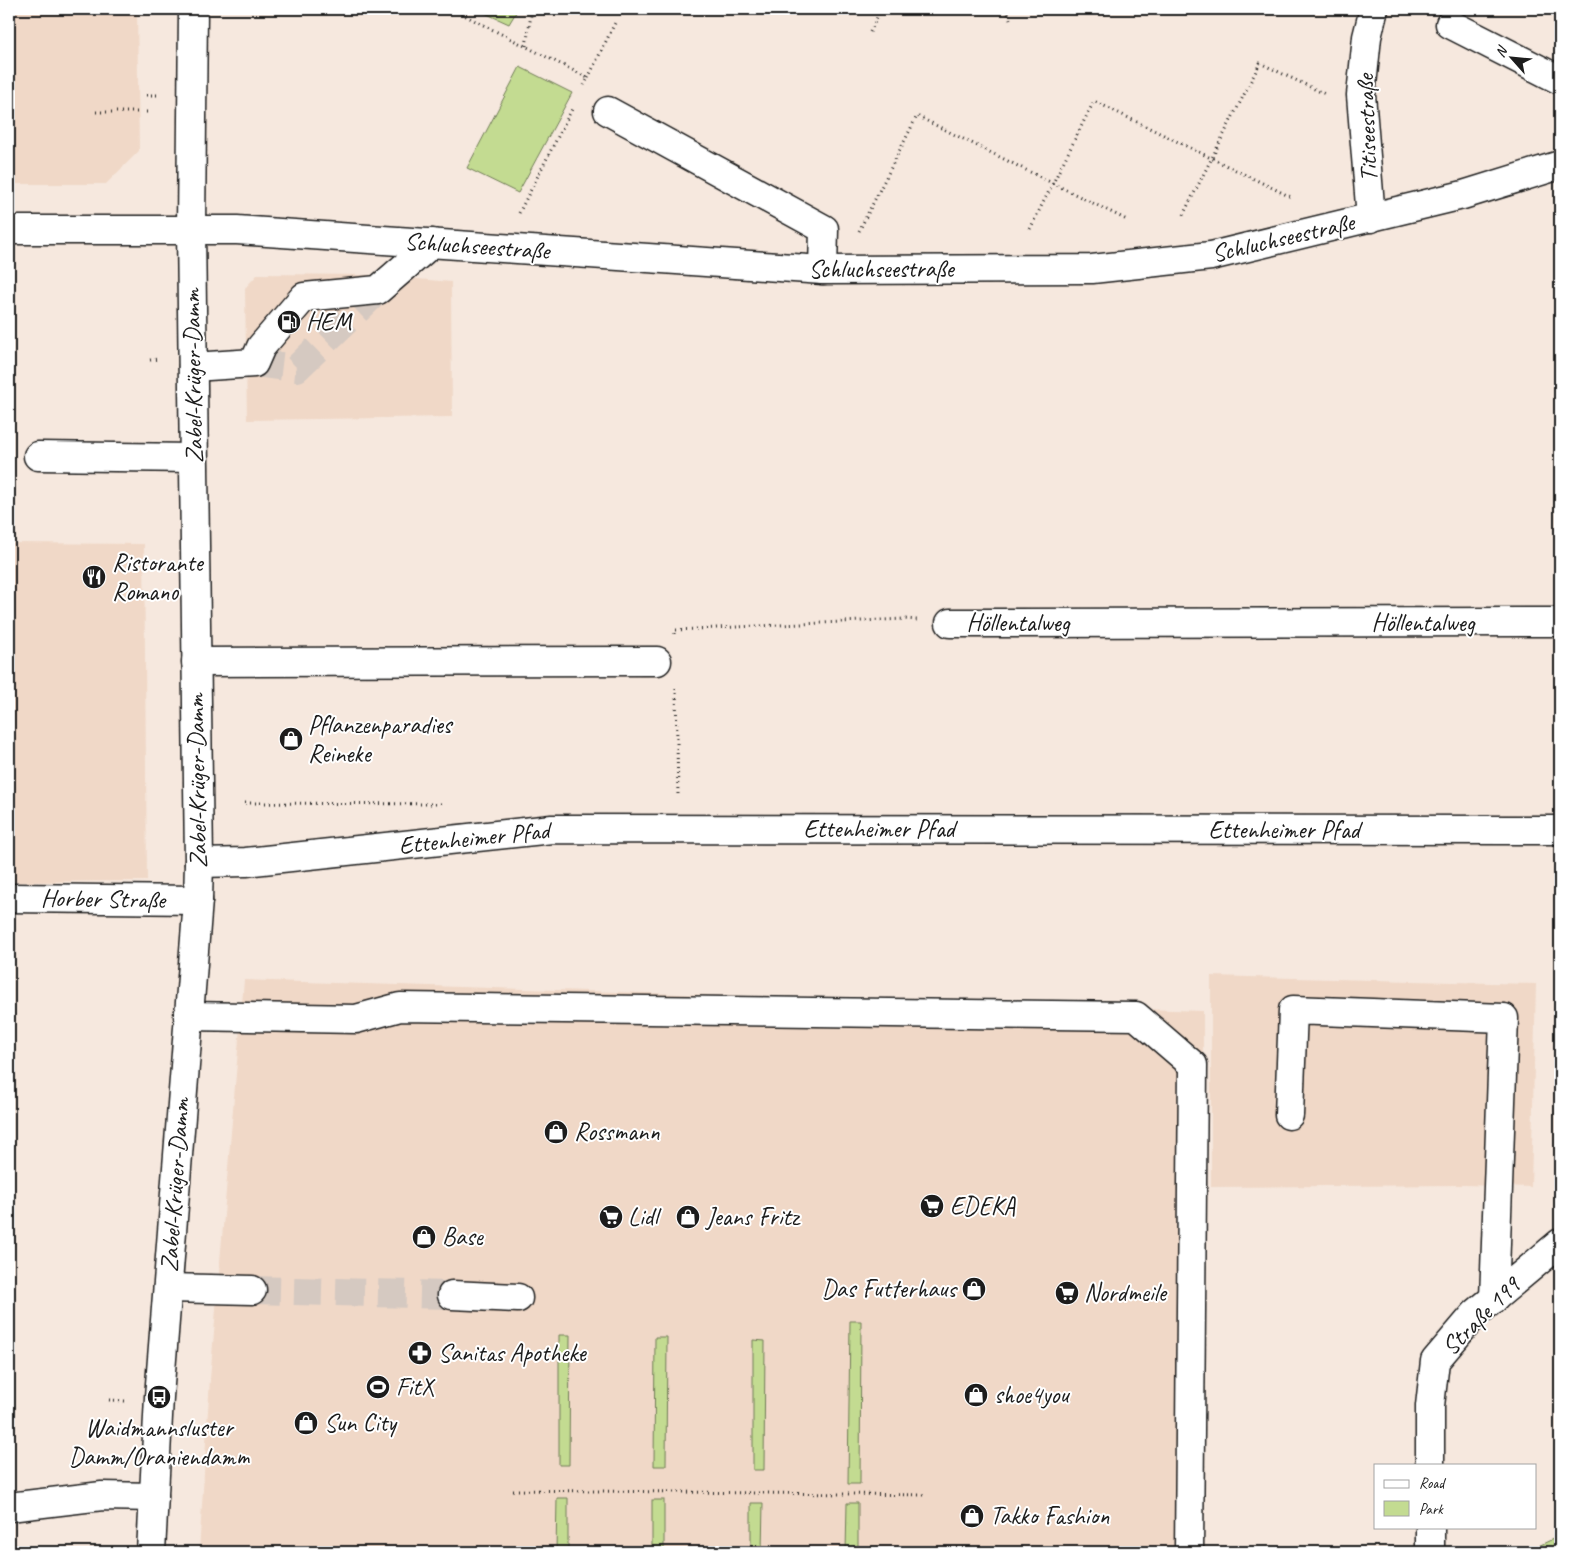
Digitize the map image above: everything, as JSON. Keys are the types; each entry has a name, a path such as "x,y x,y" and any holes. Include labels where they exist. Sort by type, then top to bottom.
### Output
{"street":[{"name":"Zabel-Krüger-Damm","path":"151,1552 168,1288 198,900 190,229 193,9"},
{"name":"Titiseestraße","path":"1371,218 1361,95 1367,37 1374,9"},
{"path":"1450,24 1560,80"},
{"path":"608,111 824,229 823,270"},
{"name":"Schluchseestraße","path":"9,230 237,230 823,270 1092,269 1211,256 1463,195 1560,165"},
{"path":"193,367 254,363 261,347 304,297 378,290 432,243"},
{"path":"38,456 193,458"},
{"name":"Höllentalweg","path":"950,623 1560,622"},
{"path":"196,662 666,670"},
{"name":"Ettenheimer Pfad","path":"199,863 246,862 552,829 1560,830"},
{"name":"Horber Straße","path":"9,898 198,900"},
{"path":"188,1016 356,1019 400,1008 1136,1016 1194,1066 1189,1552"},
{"path":"1289,1115 1293,1010 1504,1018 1494,1299"},
{"name":"Straße 199","path":"1430,1464 1430,1406 1435,1361 1475,1314 1560,1243"},
{"path":"168,1288 252,1290"},
{"path":"452,1295 518,1298"},
{"path":"9,1507 102,1496 154,1497"},
{"path":"1430,1528 1430,1552"}],"path":[{"path":"452,9 588,78"},
{"path":"526,46 532,9"},
{"path":"870,32 881,9"},
{"path":"1006,9 1010,19"},
{"path":"584,86 615,23"},
{"path":"1184,215 1260,63 1330,96"},
{"path":"1030,229 1094,102 1293,198"},
{"path":"519,213 575,103"},
{"path":"96,112 146,112"},
{"path":"859,231 917,116 1127,220"},
{"name":"Höllentalweg","path":"675,640 675,630 904,619 950,623"},
{"path":"666,670 679,785 678,829"},
{"path":"109,1400 127,1402"},
{"path":"512,1490 927,1495"}],"shaded area":[{"path":"9,9 137,9 139,151 106,184 9,184"},
{"path":"258,274 373,275 451,282 452,417 247,420 245,288"},
{"path":"9,543 144,544 147,881 9,882"},
{"path":"1211,976 1536,984 1531,1187 1464,1185 1211,1187"},
{"path":"244,980 1203,1011 1204,1552 199,1552 210,1379"}],"green space":[{"path":"476,9 518,9 509,24"},
{"path":"520,67 572,93 518,193 467,168"},
{"path":"850,1321 861,1321 860,1484 848,1484"},
{"path":"559,1335 570,1335 569,1465 559,1465"},
{"path":"655,1337 667,1337 666,1466 654,1466"},
{"path":"753,1340 765,1341 764,1470 753,1470"},
{"path":"557,1498 568,1498 568,1552 556,1552"},
{"path":"652,1500 664,1500 664,1552 652,1552"},
{"path":"751,1503 763,1503 762,1552 751,1552"},
{"path":"847,1503 858,1503 858,1552 846,1552"},
{"path":"1555,1538 1560,1539 1560,1552 1529,1552 1530,1550"}],"tunnel":[{"path":"254,363 297,368 378,290"},
{"path":"252,1290 452,1295"}],"place":[{"name":"HEM","path":"289,322"},
{"name":"Ristorante Romano","path":"94,577"},
{"name":"Pflanzenparadies Reineke","path":"291,739"},
{"name":"Rossmann","path":"556,1132"},
{"name":"EDEKA","path":"932,1206"},
{"name":"Lidl","path":"611,1217"},
{"name":"Jeans Fritz","path":"688,1217"},
{"name":"Base","path":"424,1237"},
{"name":"Das Futterhaus","path":"974,1289"},
{"name":"Nordmeile","path":"1067,1293"},
{"name":"Sanitas Apotheke","path":"420,1353"},
{"name":"FitX","path":"378,1387"},
{"name":"shoe4you","path":"976,1395"},
{"name":"Waidmannsluster Damm/Oraniendamm","path":"159,1397"},
{"name":"Sun City","path":"306,1423"},
{"name":"Takko Fashion","path":"972,1516"}]}
